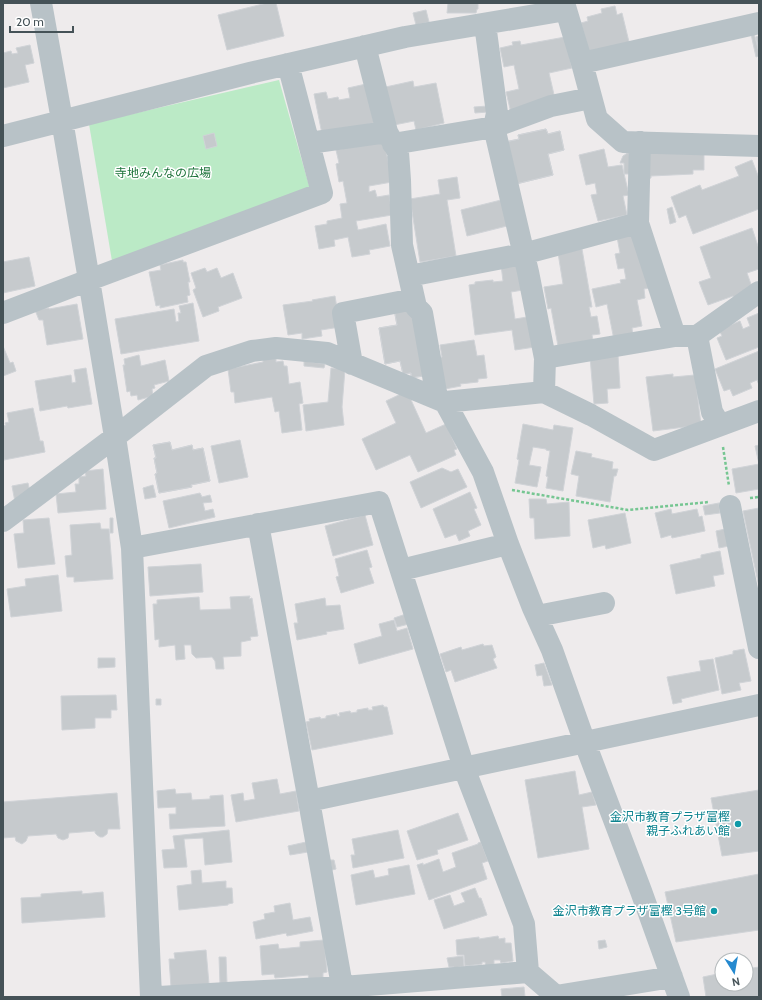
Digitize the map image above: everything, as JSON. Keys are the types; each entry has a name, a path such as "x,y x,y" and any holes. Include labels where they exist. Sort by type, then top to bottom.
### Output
{"street":[{"path":"42,3 115,437 132,548 151,997"},
{"path":"3,136 250,72 405,37 485,24 565,6 597,119 623,142 759,146"},
{"path":"582,63 759,23"},
{"path":"485,24 496,113 494,127 528,272 545,358 544,392"},
{"path":"365,46 390,138 398,152 402,245 416,307 422,313 441,400 483,472 508,544 552,650 679,997"},
{"path":"3,313 322,193 288,64"},
{"path":"309,143 390,138 494,127 551,106 591,98"},
{"path":"640,142 638,223 675,336"},
{"path":"409,276 523,254 638,223"},
{"path":"545,358 675,336 697,336 759,292"},
{"path":"352,364 343,313 414,299"},
{"path":"697,336 712,412 720,425"},
{"path":"3,521 115,437 206,366 252,351 276,348 327,353 441,400 544,392 591,415 654,450 759,411"},
{"path":"132,548 379,502 464,768 524,924 528,972 556,996 672,977"},
{"path":"730,504 759,648"},
{"path":"258,524 310,801 343,992"},
{"path":"401,570 508,544"},
{"path":"537,616 604,603"},
{"path":"310,801 759,705"},
{"path":"159,997 244,992 343,992 528,972"}],"path":[{"path":"487,486 628,510 730,504 729,486 720,425"}],"green space":[{"name":"寺地みんなの広場","path":"279,80 310,189 112,261 89,124"}],"building":[{"path":"267,3 276,3 284,36 227,50 218,15"},
{"path":"448,3 478,3 478,9 476,13 447,13"},
{"path":"615,6 617,15 622,13 629,42 589,52 581,23 588,21 587,17 602,13 601,9"},
{"path":"426,10 429,22 416,25 413,13"},
{"path":"754,33 759,53 759,56 756,57 751,34"},
{"path":"759,36 759,51 756,37"},
{"path":"565,37 572,68 549,73 555,99 511,113 506,92 519,89 514,65 504,67 500,48 513,45 512,42 520,41 521,45"},
{"path":"30,45 34,63 25,65 29,82 3,88 3,53 11,51 12,54 18,53 16,48"},
{"path":"413,81 414,87 436,83 444,123 416,130 414,121 389,126 381,88"},
{"path":"366,84 374,123 322,134 314,94 326,92 328,99 338,97 339,100 350,98 348,88"},
{"path":"488,106 488,112 475,113 474,107"},
{"path":"546,129 548,134 560,131 564,150 548,154 553,175 516,184 505,142 519,139 518,135"},
{"path":"546,129 548,134 560,131 564,150 548,154 553,175 516,184 505,142 519,139 518,135"},
{"path":"214,133 217,146 206,149 203,136"},
{"path":"384,140 392,182 369,186 369,192 375,190 377,197 389,195 392,215 356,221 358,230 386,224 390,246 369,250 370,254 352,257 348,237 334,240 335,246 319,249 315,226 327,224 327,221 342,218 340,204 347,203 343,181 339,182 336,164 339,163 336,150"},
{"path":"604,149 608,167 622,165 629,195 623,196 627,215 598,221 591,195 597,194 595,183 586,185 579,155"},
{"path":"629,152 631,174 624,174 624,163 620,163 623,156"},
{"path":"704,152 704,170 693,170 693,174 651,176 651,178 645,179 646,153"},
{"path":"752,160 759,178 759,209 693,234 686,215 679,218 671,197 700,185 702,190 739,176 735,167"},
{"path":"457,177 460,198 447,200 456,256 420,262 410,199 440,194 438,180"},
{"path":"505,199 511,225 467,236 461,210"},
{"path":"672,207 676,222 670,224 667,209"},
{"path":"752,228 759,249 759,269 747,273 752,287 734,298 733,296 708,305 699,282 711,278 700,247"},
{"path":"634,233 650,288 644,289 645,298 637,300 642,326 632,328 633,336 614,340 607,304 596,307 592,289 621,283 620,280 626,279 624,268 618,269 615,254 620,253 617,237"},
{"path":"582,249 592,307 589,307 591,317 597,316 600,334 592,335 593,340 558,346 551,308 548,309 544,287 563,284 558,253"},
{"path":"29,257 35,286 3,293 3,262"},
{"path":"183,260 183,262 186,262 190,282 188,282 190,295 187,296 188,302 160,308 160,305 156,306 149,272 161,270 160,265"},
{"path":"520,263 523,290 511,292 515,319 527,317 535,347 515,350 512,330 475,335 469,285 475,284 475,282 493,280 493,282 503,281 501,265"},
{"path":"205,268 207,272 217,268 221,278 233,273 242,298 218,307 219,311 203,317 193,290 196,288 191,273"},
{"path":"335,296 340,327 321,330 322,336 302,339 302,333 288,335 283,305"},
{"path":"193,303 199,341 121,354 115,319 174,309 176,322 179,321 178,313 181,313 179,306"},
{"path":"77,304 83,339 47,345 43,320 39,320 35,310"},
{"path":"394,309 414,312 429,375 411,378 411,373 403,374 400,361 385,364 379,328 397,325"},
{"path":"394,309 414,312 429,375 411,378 411,373 403,374 400,361 385,364 379,328 397,325"},
{"path":"759,313 759,347 726,360 717,338 722,336 719,330 740,321 743,329 750,326 747,318"},
{"path":"474,340 477,356 484,355 487,378 478,379 478,382 460,384 461,386 445,389 439,358 442,357 440,345"},
{"path":"3,346 10,363 13,362 16,371 3,376"},
{"path":"759,351 759,385 757,380 750,383 752,388 733,396 730,389 724,391 715,369"},
{"path":"139,355 141,366 165,360 169,381 154,385 155,388 152,389 153,396 138,400 137,395 131,396 130,391 127,392 123,365 125,365 124,359"},
{"path":"618,355 620,388 607,389 608,403 594,404 590,357"},
{"path":"276,357 276,362 283,361 284,366 287,366 289,384 300,382 303,403 299,404 302,430 282,433 279,411 275,412 272,397 235,403 234,392 231,392 228,369 263,362 263,359"},
{"path":"304,361 325,364 324,368 304,366"},
{"path":"86,368 92,404 68,408 67,406 40,411 35,381 71,375 72,383 76,382 74,370"},
{"path":"331,368 345,369 342,407 344,425 306,431 303,405 328,402"},
{"path":"673,374 673,377 695,375 701,425 653,431 646,377"},
{"path":"407,391 426,433 446,424 457,449 454,450 456,455 418,472 410,455 376,470 362,439 396,423 386,401"},
{"path":"33,408 40,441 43,441 45,452 4,460 3,426 6,425 5,423 9,422 7,413"},
{"path":"523,424 553,430 554,425 573,428 563,491 546,488 548,477 546,476 550,451 546,449 533,447 529,465 541,467 537,487 515,483 519,460 517,459"},
{"path":"240,440 248,477 219,483 211,446"},
{"path":"170,442 172,450 192,445 193,450 203,448 210,481 191,485 192,487 159,493 155,474 157,473 154,458 156,458 153,445"},
{"path":"170,442 172,450 192,445 193,450 203,448 210,481 191,485 192,487 159,493 155,474 157,473 154,458 156,458 153,445"},
{"path":"759,445 759,464 755,446"},
{"path":"576,451 592,454 591,457 613,462 612,469 618,469 616,476 614,476 610,502 576,496 579,476 571,474"},
{"path":"759,464 759,489 736,493 732,469"},
{"path":"442,468 451,472 458,469 467,487 421,508 410,482"},
{"path":"103,469 106,509 58,513 56,494 76,492 75,484 79,484 79,477 86,476 85,471"},
{"path":"28,483 30,492 15,502 12,486"},
{"path":"153,485 156,497 145,499 143,488"},
{"path":"470,492 477,508 474,509 481,525 468,531 470,536 459,541 456,534 445,538 433,509"},
{"path":"200,493 202,497 210,495 212,502 203,503 205,511 213,509 215,517 169,528 163,501"},
{"path":"529,499 546,499 547,504 569,502 570,536 535,539 534,518 530,518"},
{"path":"719,503 720,513 705,515 703,506"},
{"path":"759,508 759,587 743,511"},
{"path":"671,509 672,514 697,509 699,517 702,516 705,531 672,538 671,535 661,538 655,513"},
{"path":"625,513 631,543 606,549 605,545 593,548 588,520"},
{"path":"365,515 373,545 333,556 325,526"},
{"path":"49,518 55,564 18,568 14,534 24,533 23,520"},
{"path":"110,518 113,518 113,533 110,533"},
{"path":"100,523 101,529 109,529 113,579 74,582 74,577 67,577 65,556 72,555 70,525"},
{"path":"725,529 729,546 719,548 716,531"},
{"path":"367,550 372,567 369,568 374,583 341,593 336,577 339,576 335,559"},
{"path":"720,551 724,574 713,576 715,586 676,594 670,565 701,558 701,555"},
{"path":"201,564 203,592 150,596 148,567"},
{"path":"58,575 62,611 11,617 7,589 26,586 25,579"},
{"path":"250,596 249,599 252,598 258,636 250,637 251,640 241,642 241,656 223,657 224,669 216,669 215,661 212,657 196,658 192,654 191,645 184,645 185,659 176,660 175,645 159,647 159,639 155,640 153,604 157,604 157,600 199,597 200,610 231,609 230,597"},
{"path":"325,598 326,606 340,605 344,629 297,640 294,623 298,623 295,604"},
{"path":"406,614 409,624 397,627 394,618"},
{"path":"394,620 397,631 407,628 413,649 359,664 354,644 382,636 379,624"},
{"path":"483,644 484,646 492,645 496,657 493,659 497,668 455,682 451,670 446,672 440,654 461,647 462,650"},
{"path":"744,649 751,681 739,683 741,690 722,694 715,658 733,654 733,651"},
{"path":"98,658 115,658 115,667 98,668"},
{"path":"713,659 719,690 681,699 682,702 673,704 667,677 701,671 699,661"},
{"path":"544,663 552,685 544,686 542,675 537,676 535,665"},
{"path":"116,695 117,710 111,710 111,718 95,718 95,728 62,730 61,696"},
{"path":"156,699 161,699 161,705 156,705"},
{"path":"383,705 384,707 387,707 393,734 312,750 306,722 310,721 309,719 320,717 321,719 326,718 326,716 337,714 337,716 340,716 339,713 350,711 351,713 357,712 357,710 368,708 368,710 373,710 372,707"},
{"path":"575,771 579,795 592,792 596,805 582,807 589,849 538,858 525,780"},
{"path":"277,779 280,794 296,791 299,811 236,822 231,795 243,793 244,801 255,799 252,783"},
{"path":"175,789 176,794 191,793 192,800 210,799 210,796 223,795 225,826 170,829 169,814 176,814 176,807 158,808 157,791"},
{"name":"金沢市教育プラザ富樫 親子ふれあい館","path":"759,790 759,851 722,856 711,798"},
{"path":"117,793 120,829 108,829 107,834 103,837 97,835 95,831 69,833 68,838 63,840 58,838 56,834 28,836 26,841 22,844 16,841 15,837 3,838 3,802"},
{"path":"458,813 468,840 437,850 438,854 417,860 407,831"},
{"path":"229,830 232,862 205,865 203,838 184,839 187,867 164,868 162,850 175,849 173,836"},
{"path":"398,830 404,858 353,868 351,855 355,855 352,839"},
{"path":"306,842 308,852 290,855 288,846"},
{"path":"481,842 488,861 482,863 487,879 429,900 417,865 423,863 423,865 439,859 443,872 456,867 452,853"},
{"path":"330,860 334,860 336,869 332,870"},
{"path":"409,865 415,894 356,905 351,875 373,870 375,878 389,875 388,869"},
{"path":"201,870 202,883 226,881 226,888 232,888 233,903 228,905 179,910 177,886 192,884 191,871"},
{"name":"金沢市教育プラザ富樫 3号館","path":"759,874 759,930 676,942 665,892"},
{"path":"475,888 479,898 481,898 487,915 444,929 434,900 450,895 454,906 465,902 461,893"},
{"path":"82,891 82,894 103,892 105,917 22,923 21,898 41,897 41,894"},
{"path":"290,903 293,920 310,917 313,931 287,936 286,933 256,939 253,922 265,919 264,914 275,912 274,906"},
{"path":"498,936 499,939 505,938 505,943 511,943 513,961 501,963 500,960 494,960 494,964 486,966 485,962 482,962 482,964 465,966 464,955 457,955 456,940"},
{"path":"324,940 327,972 323,973 323,978 309,979 308,975 275,978 274,974 262,975 260,946 278,944 279,949 300,947 300,942"},
{"path":"605,940 607,947 599,949 598,941"},
{"path":"206,950 209,984 171,987 169,959 175,959 174,953"},
{"path":"463,956 464,966 454,968 449,967 447,958"},
{"path":"219,957 226,957 227,983 220,984"},
{"path":"759,967 759,997 706,997 703,977 714,975 714,992 754,992 754,968"},
{"path":"524,987 525,997 502,997 501,989"}],"place":[{"name":"金沢市教育プラザ富樫 親子ふれあい館","path":"738,824"},
{"name":"金沢市教育プラザ富樫 3号館","path":"714,911"}]}
